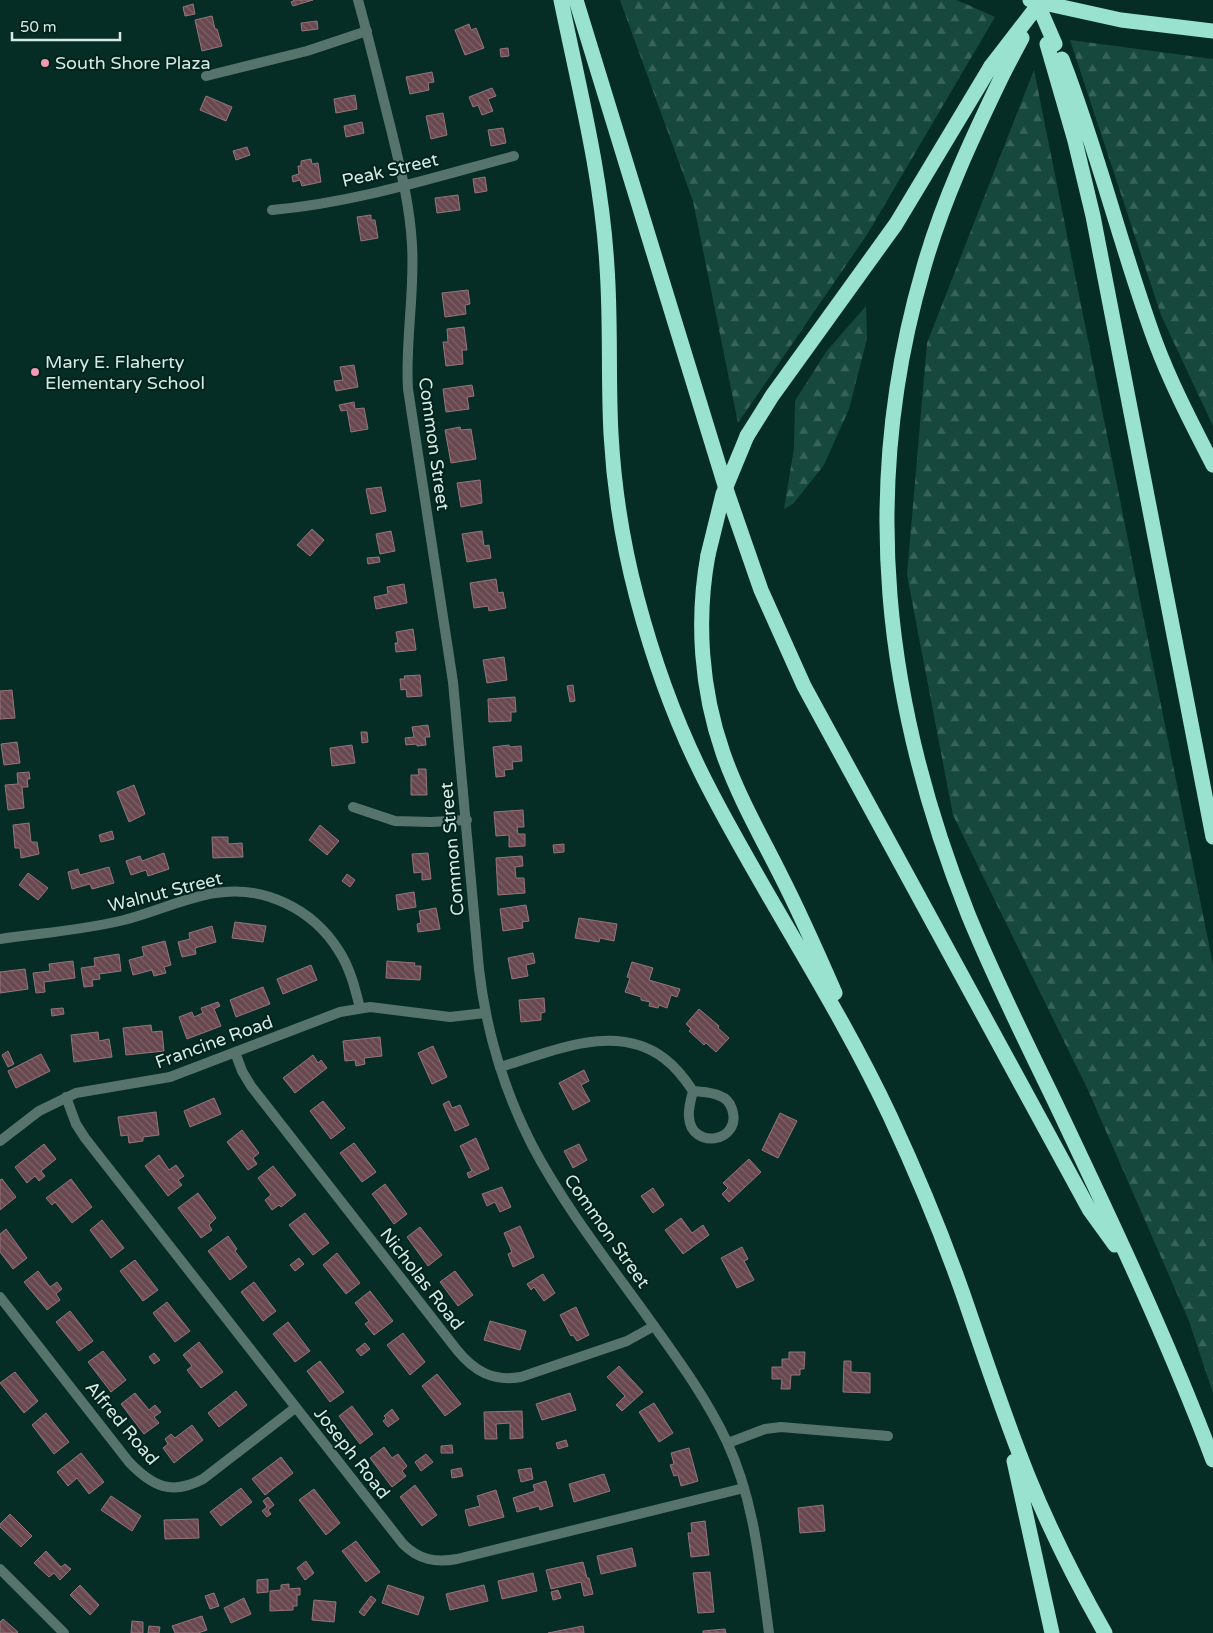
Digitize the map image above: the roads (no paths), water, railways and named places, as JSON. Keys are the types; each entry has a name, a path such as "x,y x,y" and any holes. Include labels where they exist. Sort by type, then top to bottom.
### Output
{"highway":[{"path":"561,0 600,201 608,279 610,411 613,455 625,542 643,619 658,670 676,719 711,793 836,1010 870,1075"},
{"path":"576,0 727,492 756,574 782,638 828,733 1089,1209 1136,1276"},
{"path":"1030,0 1121,20 1213,31"},
{"path":"1030,0 1051,44 1091,208 1213,837"},
{"path":"1036,0 1051,44 1094,150 1155,342 1173,386 1213,465"},
{"path":"1043,0 896,224 772,396 747,436 723,494 708,555 703,597 702,644 710,706 723,752 742,799 819,955 870,1075 903,1146 944,1243 988,1368 1037,1496 1071,1569 1105,1633"},
{"path":"997,69 937,226 923,268 904,345 892,423 887,485 887,556 893,635 915,749 931,808 959,891 993,973 1136,1276 1198,1420 1213,1460"},
{"path":"988,1368 1018,1480 1052,1633"}],"street":[{"name":"Common Street","path":"358,0 404,184 412,244 408,389 453,682 479,969 486,1013 500,1067 526,1132 554,1182 578,1220 702,1395 728,1443 744,1488 753,1526 769,1633"},
{"path":"206,76 306,52 367,31"},
{"name":"Peak Street","path":"272,210 304,206 404,184 514,156"},
{"path":"353,807 395,821 466,820"},
{"name":"Walnut Street","path":"0,939 107,924 133,918 209,894 234,891 254,892 290,905 307,916 328,936 344,959 360,1008"},
{"path":"360,1008 380,1007 450,1017 486,1013"},
{"name":"Francine Road","path":"0,1140 35,1114 66,1097 86,1091 160,1080 330,1016 360,1008"},
{"path":"500,1067 590,1041 620,1041 640,1045 666,1059 680,1073 693,1091 722,1096 731,1105 734,1117 733,1122 731,1128 722,1136 710,1139 704,1138 692,1128 689,1113 693,1091"},
{"name":"Nicholas Road","path":"235,1052 242,1071 251,1086 457,1350 479,1371 495,1378 521,1377 627,1342 654,1326"},
{"name":"Joseph Road","path":"66,1097 76,1124 84,1138 403,1544 416,1554 432,1561 457,1559 744,1488"},
{"name":"Alfred Road","path":"0,1297 129,1462 142,1475 159,1485 186,1486 203,1479 295,1408"},
{"path":"728,1443 765,1429 781,1426 888,1436"},
{"path":"0,1570 64,1633"}],"place":[{"name":"South Shore Plaza","path":"45,63"},
{"name":"Mary E. Flaherty Elementary School","path":"35,372"}]}
